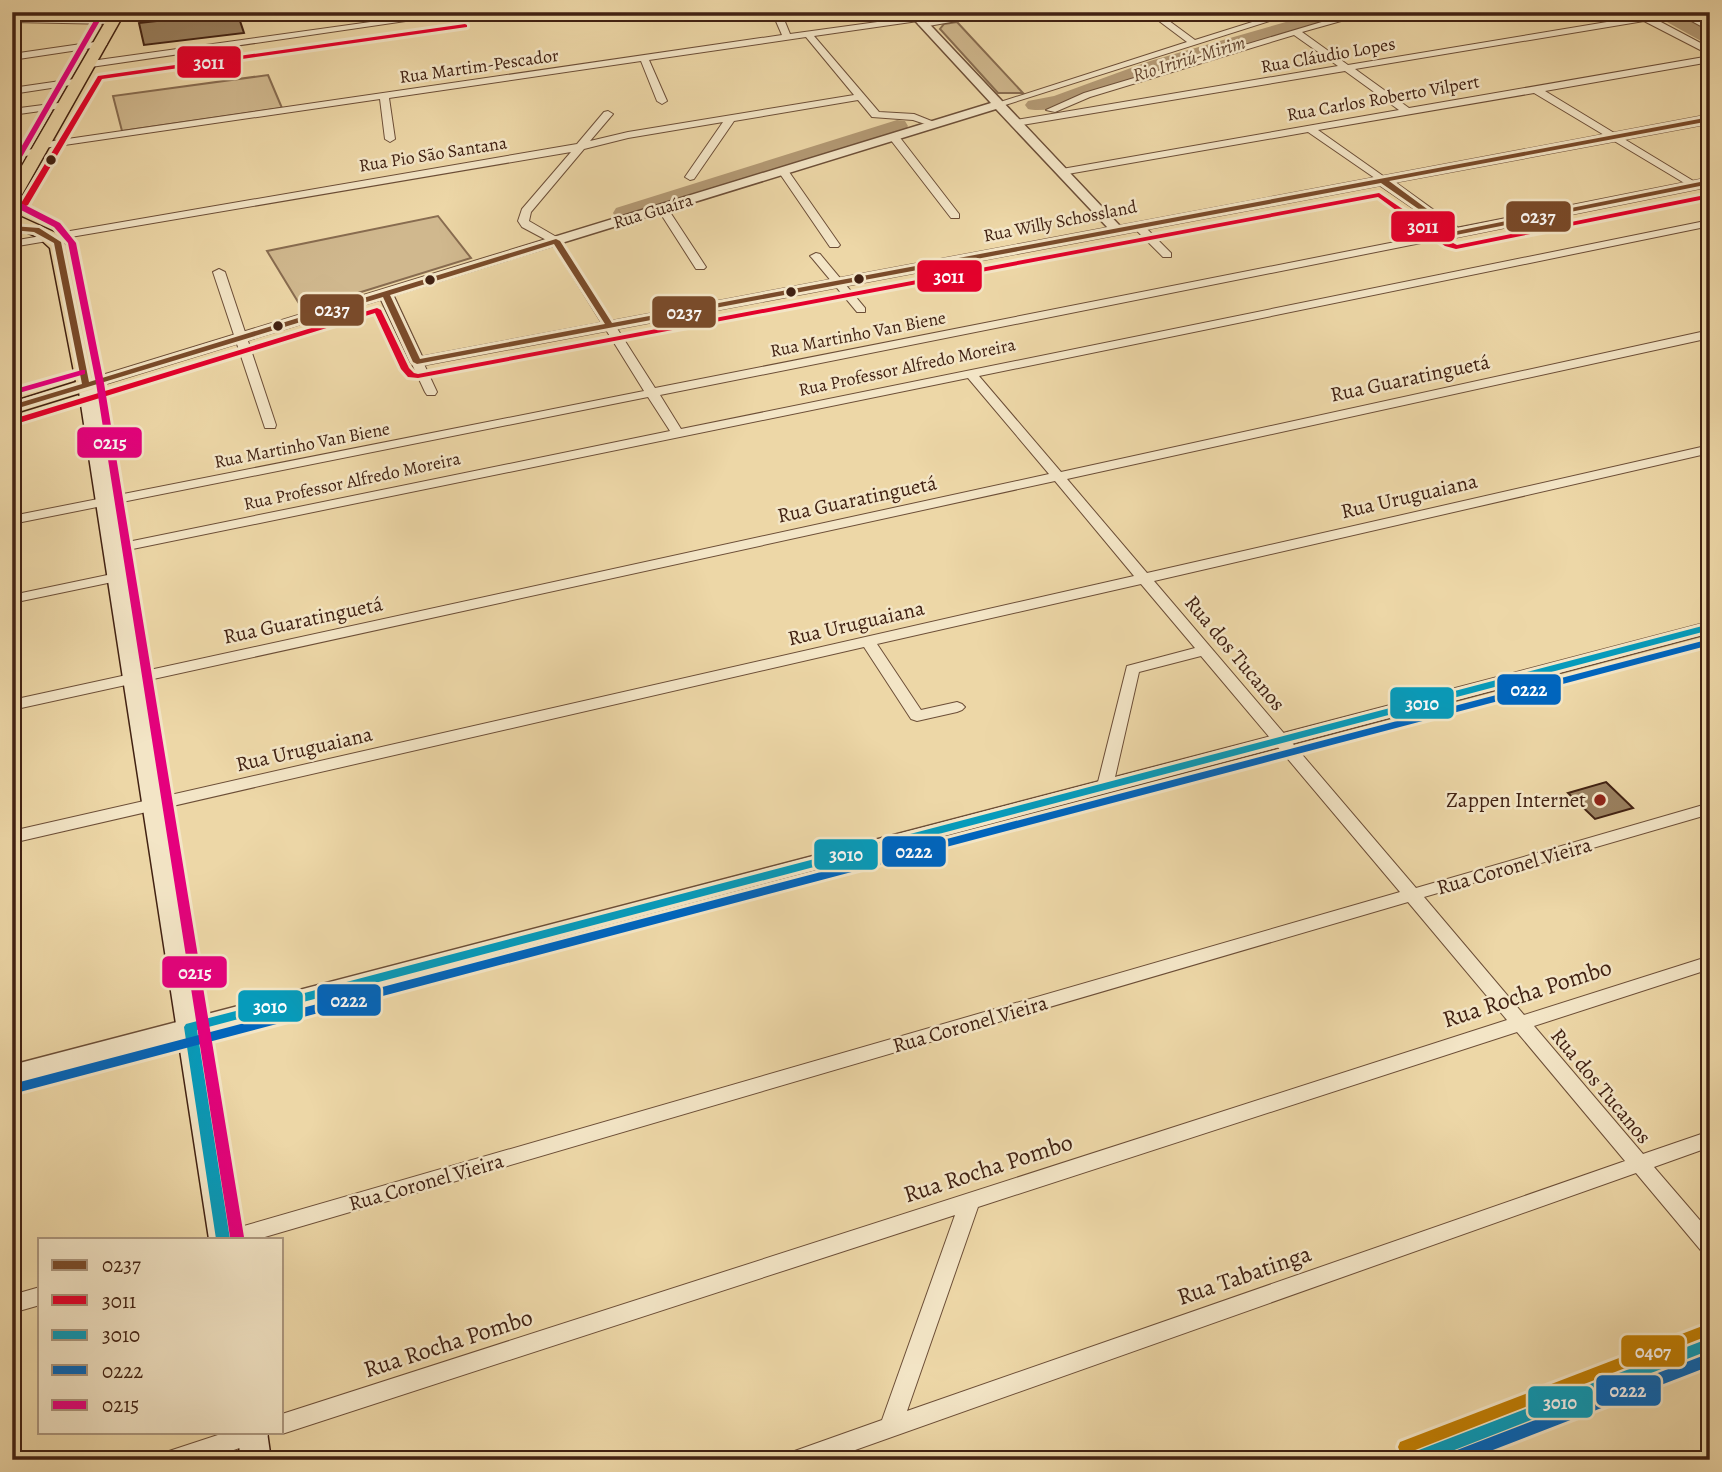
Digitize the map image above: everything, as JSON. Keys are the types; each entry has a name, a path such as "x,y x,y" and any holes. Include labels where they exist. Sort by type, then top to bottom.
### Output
{"main road":[{"path":"12,198 116,17"},
{"path":"12,218 52,237 59,247 86,385 223,1238"},
{"path":"12,228 31,228"},
{"name":"Rua Guaíra","path":"12,408 86,385"}],"street":[{"path":"91,64 463,12"},
{"path":"776,12 787,37"},
{"name":"Rua Martim-Pescador","path":"12,155 42,148 384,96 918,18 1003,12"},
{"path":"1151,12 1194,43"},
{"name":"Rua Guaíra","path":"86,385 1294,12"},
{"path":"1013,119 1060,107 1087,95 1295,31 1369,12"},
{"path":"1634,12 1710,52"},
{"path":"1679,12 1710,28"},
{"path":"12,19 116,17"},
{"path":"918,18 1117,230"},
{"name":"Rua Cláudio Lopes","path":"1013,119 1644,18"},
{"path":"1295,31 1408,111"},
{"path":"808,34 876,115 914,117 934,124"},
{"path":"12,57 102,44"},
{"path":"644,58 662,101"},
{"name":"Rua Carlos Roberto Vilpert","path":"1062,172 1710,59"},
{"path":"12,91 81,82"},
{"path":"1535,89 1695,185"},
{"path":"384,96 390,139"},
{"name":"Rua Pio São Santana","path":"12,244 580,147 613,137 860,97"},
{"path":"12,113 66,105"},
{"path":"608,114 523,216 526,225 556,241 678,434"},
{"path":"690,177 731,118"},
{"name":"Rua Willy Schossland","path":"417,362 1710,119"},
{"path":"1310,129 1456,233"},
{"path":"894,137 955,216"},
{"path":"783,171 834,245"},
{"name":"Rua Martinho Van Biene","path":"12,520 1710,182"},
{"path":"662,208 700,267"},
{"name":"Rua Professor Alfredo Moreira","path":"113,549 1710,223"},
{"path":"1138,226 1167,255"},
{"path":"816,256 861,310"},
{"path":"219,272 270,425"},
{"path":"385,293 431,392"},
{"name":"Rua Guaratinguetá","path":"12,705 1710,334"},
{"name":"Rua dos Tucanos","path":"971,374 1710,1247"},
{"name":"Rua Uruguaiana","path":"12,837 1710,449"},
{"path":"12,599 117,577"},
{"path":"12,1074 1710,627"},
{"path":"868,641 917,716 957,707"},
{"path":"1105,786 1132,669 1205,650"},
{"name":"Rua Coronel Vieira","path":"233,1238 1710,808"},
{"name":"Rua Rocha Pombo","path":"284,1423 1710,962"},
{"name":"Rua Tabatinga","path":"797,1460 1710,1139"},
{"path":"891,1426 970,1201"},
{"path":"12,1304 38,1297"},
{"path":"1410,1460 1710,1344"},
{"path":"172,1460 255,1439"}],"shaded area":[{"path":"957,22 1023,93 998,93 940,29 944,24"},
{"path":"268,75 282,108 122,131 113,96"},
{"path":"438,216 471,258 303,310 267,251"}],"building":[{"path":"237,12 244,33 144,45 139,23"},
{"name":"Zappen Internet","path":"1606,782 1633,808 1595,819 1568,793"}],"waterway":[{"name":"Rio Iririú-Mirim","path":"1035,105 1058,101 1157,65 1343,12"},
{"name":"Rio Iririú-Mirim","path":"1658,12 1710,40"},
{"name":"Rio Iririú-Mirim","path":"624,213 897,126"}],"transit line":[{"name":"0215","path":"12,169 102,12"},
{"name":"3011","path":"24,205 100,77 465,26"},
{"name":"0237","path":"385,293 417,362 1710,119"},
{"name":"0237","path":"1382,180 1456,233 1710,182"},
{"name":"3011","path":"16,421 377,310 405,369 411,375 418,376 1379,195 1456,247 1710,196"},
{"name":"0215","path":"20,206 57,225 72,243 100,383 237,1237"},
{"name":"0237","path":"12,228 36,230 57,242 86,385"},
{"name":"0237","path":"12,408 556,241 610,326"},
{"name":"0215","path":"12,393 82,372"},
{"name":"3010","path":"223,1238 190,1027 1710,627"},
{"name":"0222","path":"16,1088 1710,642"},
{"name":"0407","path":"1405,1447 1705,1331"},
{"name":"3010","path":"1411,1460 1710,1344"},
{"name":"0222","path":"1449,1460 1710,1359"}],"place":[{"name":"Zappen Internet","path":"1600,800"}]}
